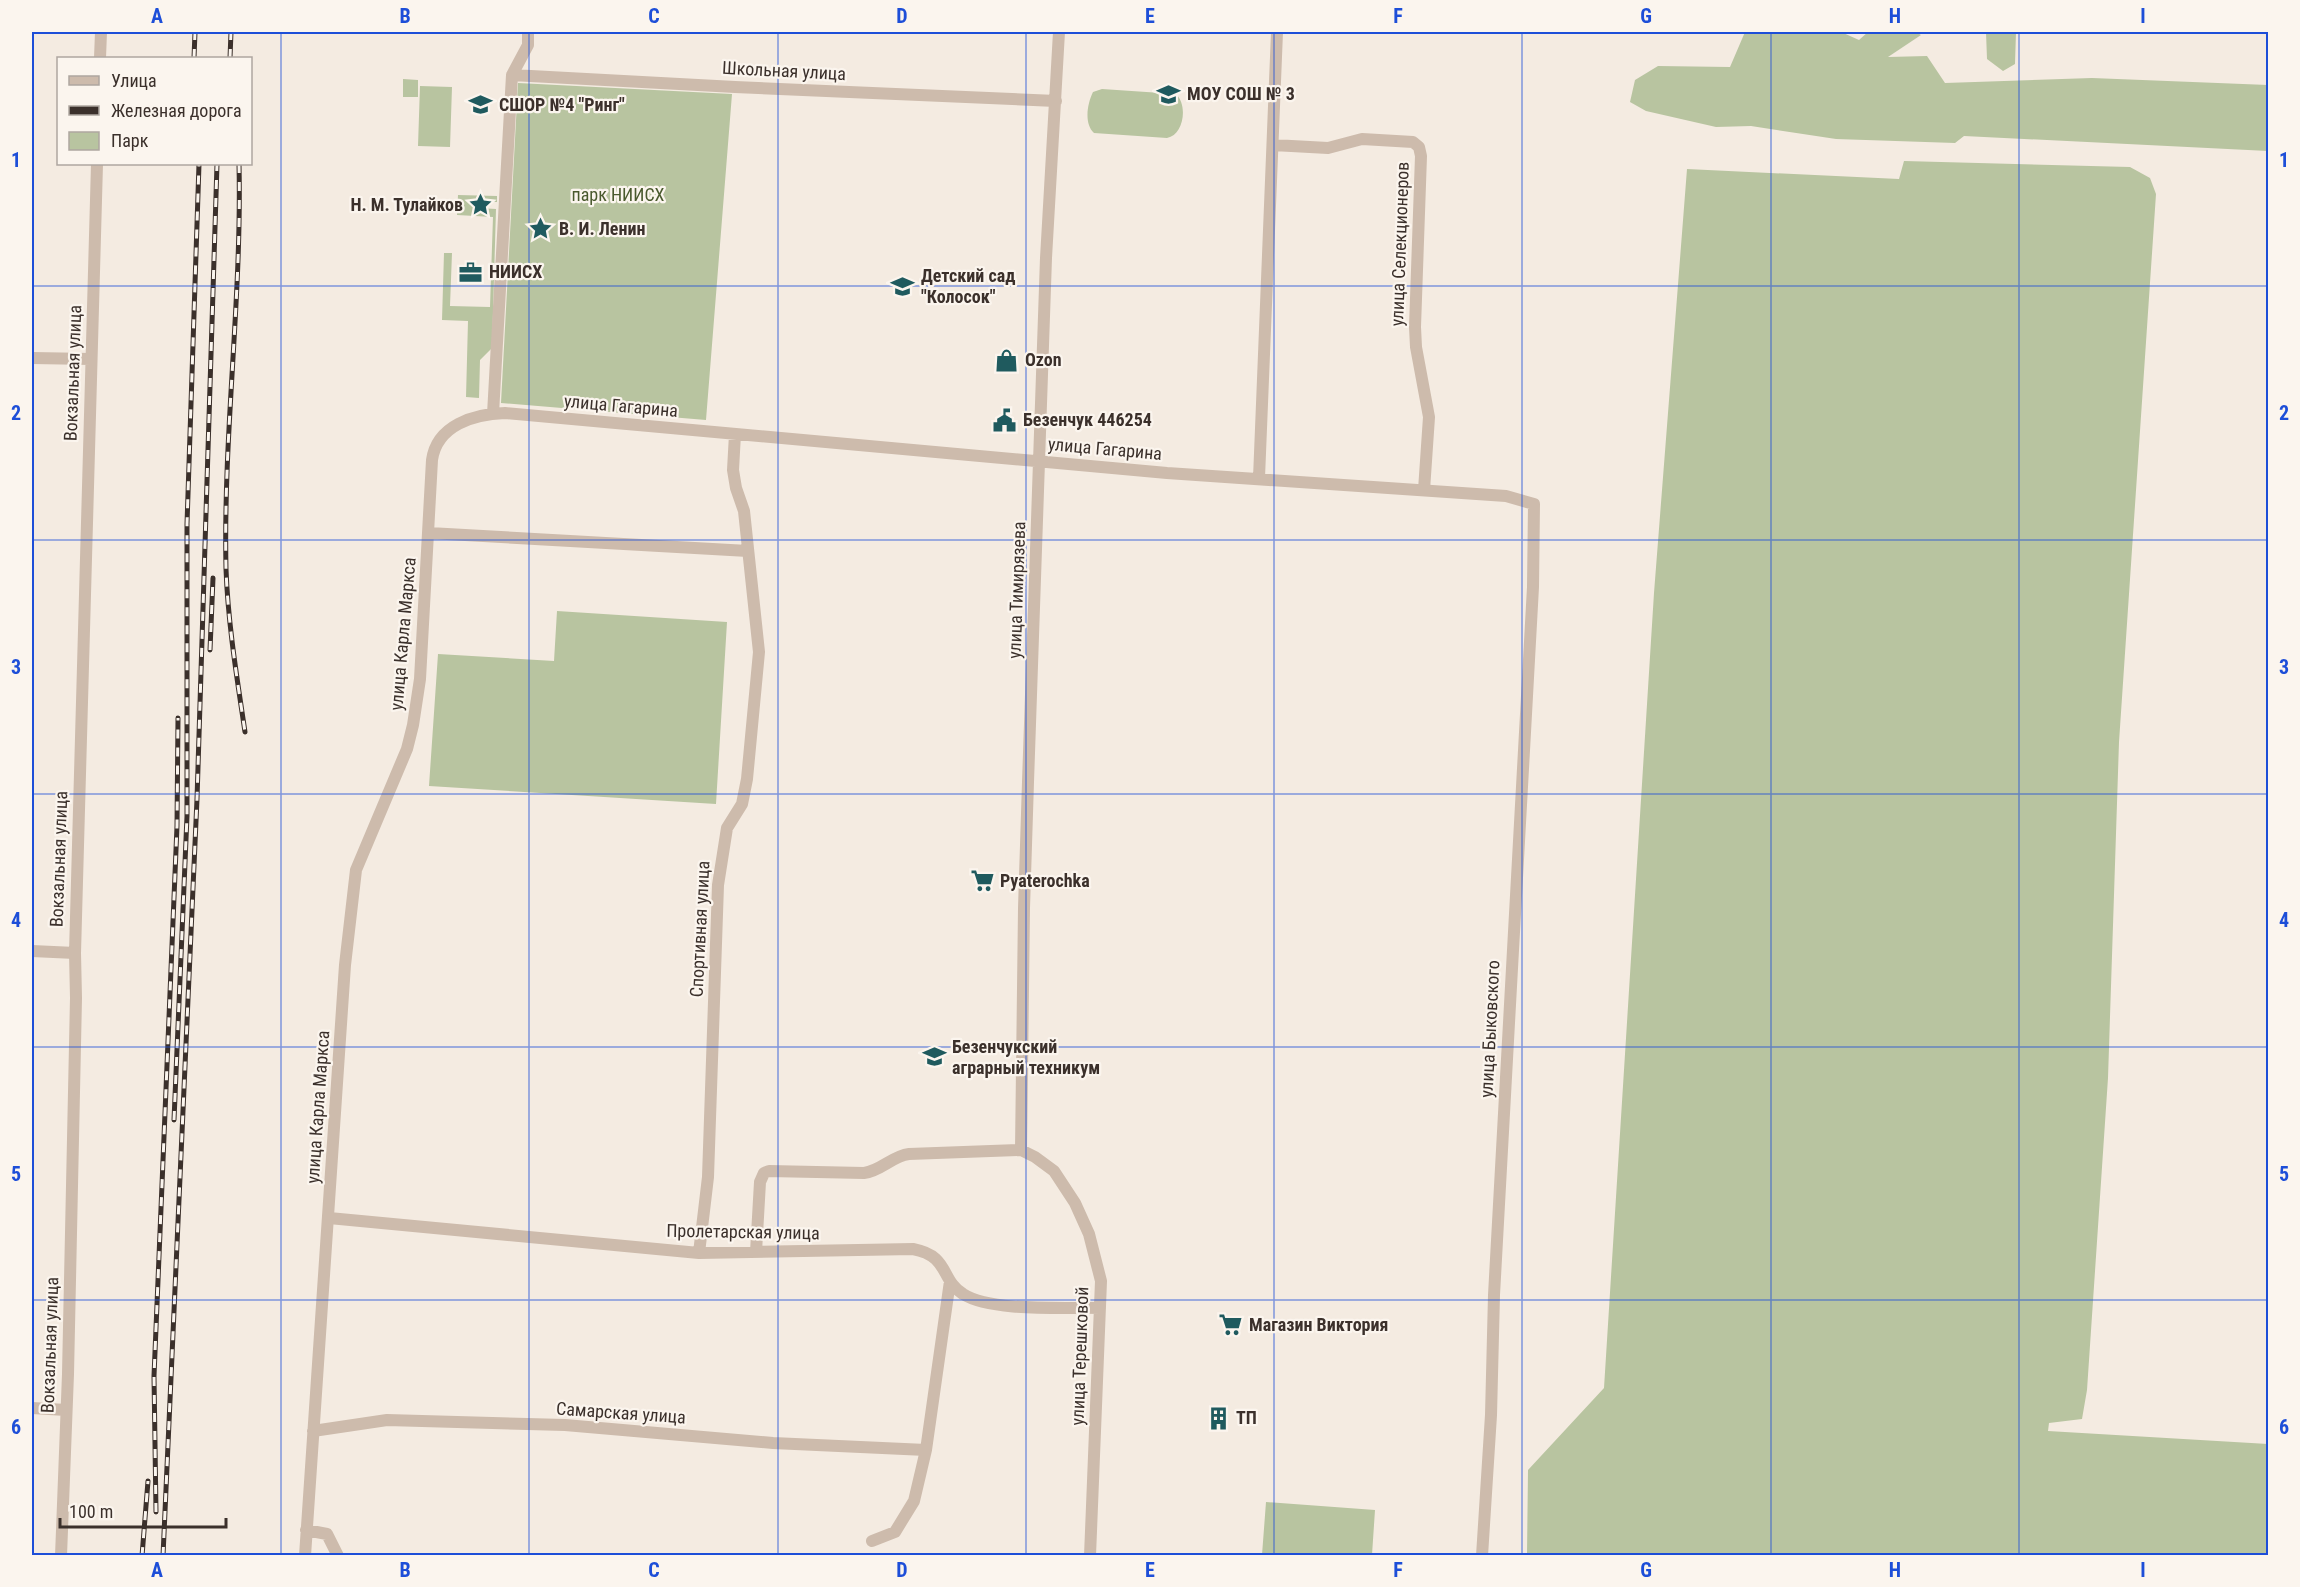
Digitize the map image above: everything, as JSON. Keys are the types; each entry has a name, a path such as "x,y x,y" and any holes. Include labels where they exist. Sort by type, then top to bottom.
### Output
{"street":[{"path":"100,57 101,32"},
{"path":"493,414 512,75 528,45 528,32"},
{"name":"улица Тимирязева","path":"1021,1150 1024,897 1046,258 1059,32"},
{"path":"1259,478 1277,32"},
{"name":"Школьная улица","path":"512,75 1056,101"},
{"name":"улица Селекционеров","path":"1273,145 1328,148 1362,139 1413,142 1419,147 1421,156 1415,327 1416,346 1429,417 1425,490"},
{"name":"Вокзальная улица","path":"61,1556 69,1351 75,953 97,165"},
{"path":"32,358 91,359"},
{"name":"улица Гагарина","path":"493,414 1040,462 1506,496 1534,504"},
{"name":"улица Карла Маркса","path":"304,1556 345,965 354,882 359,858 407,748 413,725 420,679 432,460 436,445 446,433 462,422 478,415 493,414"},
{"name":"Спортивная улица","path":"699,1253 708,1177 718,885 727,828 742,804 747,778 759,652 744,511 733,470 735,434"},
{"name":"улица Быковского","path":"1482,1556 1533,587 1534,504"},
{"path":"429,533 748,551"},
{"path":"32,951 75,953"},
{"path":"756,1252 760,1182 764,1173 769,1171 864,1173 876,1170 898,1157 909,1154 1021,1150"},
{"name":"улица Терешковой","path":"1021,1150 1035,1156 1054,1171 1075,1203 1089,1234 1101,1281 1090,1556"},
{"name":"Пролетарская улица","path":"329,1218 699,1253 913,1249 930,1254 939,1261 950,1281 963,1294 988,1302 1008,1305 1100,1308"},
{"path":"873,1541 894,1532 914,1501 926,1450 950,1281"},
{"path":"32,1408 66,1410"},
{"name":"Самарская улица","path":"313,1431 387,1420 565,1425 773,1443 926,1450"},
{"path":"306,1530 327,1534 338,1556"}],"green space":[{"path":"1745,32 1841,32 1859,40 1868,32 1916,32 1921,35 1888,57 1927,56 1945,83 2092,78 2268,85 2268,151 1964,136 1955,143 1836,139 1751,126 1716,127 1646,111 1630,102 1635,80 1658,66 1730,67"},
{"path":"1986,32 2016,32 2015,64 2003,71 1987,59"},
{"path":"403,79 418,80 418,97 403,97"},
{"name":"парк НИИСХ","path":"518,83 732,94 706,420 501,403"},
{"path":"420,86 452,87 450,147 418,146"},
{"path":"1102,89 1176,94 1180,99 1183,112 1180,126 1173,136 1167,138 1094,133 1088,119 1089,102 1093,92"},
{"path":"1904,161 2130,167 2150,178 2156,194 2119,742 2108,1078 2087,1390 2082,1419 2049,1423 2048,1431 2268,1444 2268,1555 1527,1555 1528,1470 1604,1388 1654,593 1687,169 1899,179"},
{"path":"458,195 497,196 497,202 478,202 478,208 496,209 492,348 480,360 479,398 466,397 468,321 442,320 444,253 452,253 450,306 490,307 493,217 457,215"},
{"path":"557,611 727,622 716,804 429,786 438,654 554,661"},
{"path":"1266,1502 1375,1510 1372,1555 1262,1555"}],"railway":[{"path":"194,57 195,32"},
{"path":"230,57 231,32"},
{"path":"174,1120 187,816 187,524 199,165"},
{"path":"163,1556 197,799 217,165"},
{"path":"239,165 238,265 227,468 226,569 231,631 245,732"},
{"path":"210,650 213,578"},
{"path":"156,1512 154,1376 177,826 178,718"},
{"path":"142,1556 148,1481"}],"place":[{"name":"МОУ СОШ № 3","path":"1169,94"},
{"name":"СШОР №4 \"Ринг\"","path":"481,105"},
{"name":"Н. М. Тулайков","path":"481,205"},
{"name":"В. И. Ленин","path":"541,229"},
{"name":"НИИСХ","path":"471,272"},
{"name":"Детский сад \"Колосок\"","path":"903,286"},
{"name":"Ozon","path":"1007,360"},
{"name":"Безенчук 446254","path":"1005,420"},
{"name":"Pyaterochka","path":"982,881"},
{"name":"Безенчукский аграрный техникум","path":"934,1057"},
{"name":"Магазин Виктория","path":"1231,1325"},
{"name":"ТП","path":"1218,1418"}]}
